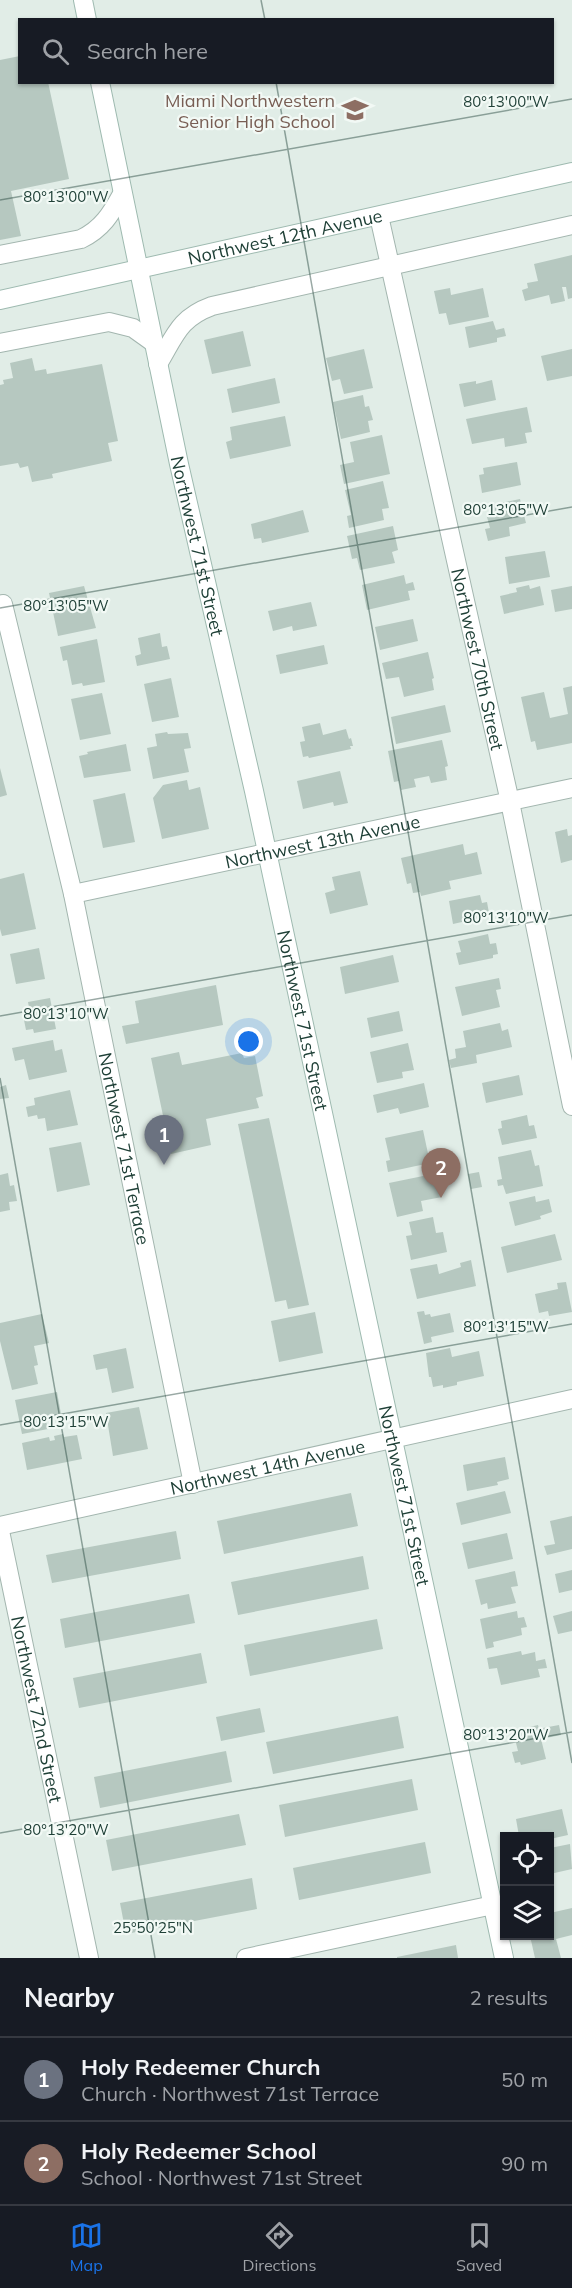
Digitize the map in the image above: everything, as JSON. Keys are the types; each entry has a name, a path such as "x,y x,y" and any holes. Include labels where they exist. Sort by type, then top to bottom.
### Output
{"street":[{"path":"83,0 87,18"},
{"name":"Northwest 71st Street","path":"100,84 158,364 267,851 504,1958"},
{"name":"Northwest 12th Avenue","path":"0,300 138,271 572,172"},
{"path":"0,255 81,239 92,234 101,226 122,195"},
{"name":"Northwest 70th Street","path":"379,216 510,802 572,1106"},
{"path":"158,364 185,320 195,312 212,306 572,225"},
{"path":"0,343 109,322 133,328 154,343"},
{"name":"Northwest 71st Terrace","path":"3,604 73,894 193,1484"},
{"name":"Northwest 13th Avenue","path":"73,894 572,788"},
{"name":"Northwest 14th Avenue","path":"0,1526 572,1399"},
{"name":"Northwest 72nd Street","path":"0,1531 89,1958"},
{"path":"246,1958 493,1905"}],"building":[{"path":"18,56 18,84 48,84 69,179 11,191 21,236 0,240 0,60"},
{"path":"572,255 572,298 568,299 566,287 562,287 565,301 551,304 549,295 525,301 522,290 528,288 527,283 538,281 534,264"},
{"path":"450,288 451,295 483,288 489,317 449,325 446,313 439,314 434,291"},
{"path":"493,321 496,330 504,328 506,336 497,338 497,342 469,348 465,327"},
{"path":"243,331 251,366 212,374 204,340"},
{"path":"364,349 373,388 344,394 340,379 332,381 326,358"},
{"path":"572,349 572,376 547,381 541,356"},
{"path":"32,358 35,371 46,369 47,374 102,364 118,441 108,443 112,461 52,474 53,478 32,482 28,466 20,468 18,463 0,466 0,385 4,384 3,380 13,378 10,363"},
{"path":"275,378 280,403 232,413 227,389"},
{"path":"492,380 496,400 464,407 459,384 476,381 476,384"},
{"path":"363,395 365,407 369,406 373,420 368,421 370,432 341,439 333,402"},
{"path":"527,407 532,432 525,433 527,443 505,447 504,438 472,444 466,419"},
{"path":"285,416 291,446 230,459 226,442 232,440 230,427"},
{"path":"382,435 390,474 344,484 340,465 354,462 350,442"},
{"path":"517,462 521,485 482,493 479,475 484,474 483,468"},
{"path":"383,481 389,508 382,509 384,520 349,528 347,516 351,515 345,490"},
{"path":"520,499 526,523 509,527 510,536 488,541 485,529 490,528 487,517 492,516 490,505"},
{"path":"303,510 309,532 262,543 261,538 254,539 251,524"},
{"path":"393,526 398,550 392,552 395,563 360,570 357,558 352,559 347,536"},
{"path":"545,551 550,577 509,584 505,557"},
{"path":"404,575 406,584 413,582 415,590 408,591 410,600 367,610 362,585"},
{"path":"529,585 530,589 540,586 544,605 504,614 500,596 517,592 516,588"},
{"path":"84,586 96,628 58,636 49,593"},
{"path":"572,586 572,609 555,612 551,590"},
{"path":"311,602 317,626 293,631 292,626 273,631 268,611"},
{"path":"413,619 418,641 380,650 375,627"},
{"path":"160,633 162,647 167,646 170,659 137,666 135,656 141,654 138,638"},
{"path":"97,639 105,682 83,686 82,683 72,685 67,660 63,661 60,647"},
{"path":"324,645 328,664 280,674 276,655"},
{"path":"428,652 434,678 432,679 434,690 404,697 399,677 386,679 382,663"},
{"path":"171,678 179,717 152,722 144,684"},
{"path":"572,686 572,743 537,750 535,741 531,742 521,697 544,692 550,718 568,714 563,688"},
{"path":"102,693 111,734 80,740 71,699"},
{"path":"445,705 451,732 396,744 391,717"},
{"path":"320,723 323,735 346,729 353,746 350,746 351,749 309,758 308,756 303,757 300,742 305,741 302,727"},
{"path":"167,732 168,734 188,733 191,748 184,749 189,772 153,779 147,748 157,746 155,734"},
{"path":"442,740 448,766 445,767 447,780 431,783 429,776 414,779 416,787 401,790 399,781 394,782 388,751"},
{"path":"126,744 131,771 84,778 79,756 88,754 87,752"},
{"path":"0,768 7,795 0,797"},
{"path":"340,771 348,803 334,806 333,802 303,809 297,781"},
{"path":"187,780 189,790 200,787 209,829 162,839 153,798 163,785"},
{"path":"125,793 135,842 103,848 93,800"},
{"path":"567,829 568,836 572,835 572,860 561,863 555,832"},
{"path":"463,844 465,855 477,852 482,874 449,881 451,889 421,896 420,892 413,893 411,883 407,884 401,858"},
{"path":"360,871 368,905 330,914 325,893 335,890 332,877"},
{"path":"24,873 36,929 2,936 0,879"},
{"path":"480,895 482,903 487,902 489,913 484,914 484,917 453,924 449,901"},
{"path":"488,934 490,944 496,943 498,954 493,955 493,958 459,965 456,953 461,952 458,941"},
{"path":"39,948 45,979 16,984 10,954"},
{"path":"393,955 399,982 345,994 340,967"},
{"path":"499,978 501,989 496,990 500,1007 462,1016 455,987"},
{"path":"216,985 223,1025 126,1044 122,1026 139,1023 135,1001"},
{"path":"50,998 56,1029 34,1033 33,1029 26,1030 24,1020 31,1019 28,1002"},
{"path":"399,1011 403,1031 371,1038 367,1018"},
{"path":"500,1023 502,1031 508,1029 512,1047 476,1055 477,1063 451,1068 449,1060 456,1058 455,1049 466,1047 463,1031"},
{"path":"53,1040 55,1051 62,1049 67,1072 29,1080 24,1059 15,1061 12,1048"},
{"path":"408,1043 414,1070 402,1072 403,1078 377,1083 370,1052"},
{"path":"179,1052 182,1065 242,1053 244,1058 255,1056 263,1096 256,1098 259,1108 206,1119 211,1145 171,1154 151,1058"},
{"path":"519,1075 523,1095 486,1103 482,1083"},
{"path":"424,1083 429,1107 400,1114 398,1108 377,1113 373,1095"},
{"path":"6,1085 9,1098 0,1099 0,1087"},
{"path":"70,1090 78,1125 47,1131 45,1118 38,1119 37,1115 28,1117 26,1107 35,1105 34,1098"},
{"path":"527,1115 529,1126 534,1125 537,1138 502,1145 498,1129 502,1128 501,1121"},
{"path":"269,1118 309,1305 288,1309 286,1300 275,1302 238,1124"},
{"path":"423,1130 430,1163 388,1172 386,1161 390,1160 385,1138"},
{"path":"81,1142 90,1185 57,1192 49,1148"},
{"path":"531,1150 535,1166 539,1165 543,1186 506,1194 503,1185 498,1186 497,1180 502,1179 498,1157"},
{"path":"479,1172 482,1187 471,1189 468,1174"},
{"path":"8,1173 10,1186 14,1185 17,1201 9,1202 10,1210 0,1212 0,1175"},
{"path":"428,1175 429,1180 438,1178 442,1197 421,1201 423,1211 397,1217 389,1183"},
{"path":"535,1196 536,1202 549,1199 552,1212 540,1216 541,1219 515,1226 509,1202"},
{"path":"433,1217 436,1233 443,1232 447,1252 411,1260 406,1236 412,1235 409,1222"},
{"path":"555,1234 562,1260 507,1273 501,1247"},
{"path":"471,1260 476,1286 417,1299 410,1269 437,1264 439,1274 461,1267 460,1263"},
{"path":"566,1282 572,1312 549,1316 548,1311 539,1313 535,1294 558,1289 557,1283"},
{"path":"424,1311 425,1315 430,1314 431,1317 450,1313 454,1332 431,1337 432,1342 424,1344 417,1312"},
{"path":"315,1312 323,1353 279,1362 271,1321"},
{"path":"42,1314 49,1343 34,1346 38,1365 34,1366 38,1384 12,1390 0,1341 0,1323"},
{"path":"126,1348 134,1388 112,1393 107,1368 96,1370 93,1355"},
{"path":"450,1348 452,1357 479,1351 484,1376 457,1382 457,1385 443,1388 443,1385 433,1387 431,1377 429,1377 426,1353"},
{"path":"57,1392 61,1414 45,1417 48,1429 22,1434 15,1400"},
{"path":"139,1407 148,1449 113,1456 106,1413"},
{"path":"63,1434 64,1437 77,1435 82,1459 27,1470 22,1443 49,1437 50,1441 55,1440 54,1436"},
{"path":"505,1457 509,1479 497,1482 498,1485 467,1491 463,1465"},
{"path":"505,1491 511,1513 461,1525 456,1503"},
{"path":"351,1493 358,1526 224,1554 217,1521"},
{"path":"572,1516 572,1549 547,1555 544,1546 555,1544 550,1521"},
{"path":"176,1531 181,1559 52,1583 46,1555"},
{"path":"507,1533 513,1559 468,1569 462,1543"},
{"path":"363,1556 369,1589 238,1615 231,1582"},
{"path":"572,1570 572,1590 559,1593 555,1574"},
{"path":"515,1571 518,1586 511,1587 516,1603 488,1609 487,1603 481,1605 475,1580"},
{"path":"189,1594 195,1623 65,1648 60,1619"},
{"path":"517,1611 518,1618 524,1617 527,1627 521,1628 522,1635 493,1642 494,1647 486,1649 480,1619"},
{"path":"572,1611 572,1631 558,1634 553,1616"},
{"path":"377,1619 383,1649 250,1676 244,1645"},
{"path":"521,1651 522,1655 535,1652 536,1661 545,1659 547,1668 538,1669 540,1677 501,1685 497,1668 489,1669 487,1658"},
{"path":"201,1653 207,1683 79,1708 73,1678"},
{"path":"260,1708 265,1732 221,1741 216,1717"},
{"path":"398,1716 404,1748 273,1774 266,1742"},
{"path":"538,1725 540,1733 544,1732 543,1728 559,1725 561,1735 541,1739 546,1759 521,1765 520,1762 515,1763 512,1752 518,1751 513,1731"},
{"path":"226,1751 232,1782 100,1808 94,1777"},
{"path":"412,1779 418,1810 285,1837 279,1805"},
{"path":"562,1809 568,1835 554,1838 554,1832 518,1832 516,1819"},
{"path":"239,1814 246,1845 112,1871 106,1840"},
{"path":"425,1842 431,1873 299,1900 293,1868"},
{"path":"570,1844 572,1869 554,1873 554,1847"},
{"path":"252,1878 257,1909 126,1934 120,1903"},
{"path":"572,1908 572,1935 556,1939 561,1958 535,1958 531,1940 554,1940 554,1912"},
{"path":"456,1945 458,1958 397,1958 397,1957"}],"place":[{"name":"Miami Northwestern Senior High School","path":"355,110"},
{"name":"Holy Redeemer Church","path":"164,1165"},
{"name":"Holy Redeemer School","path":"441,1198"}]}
